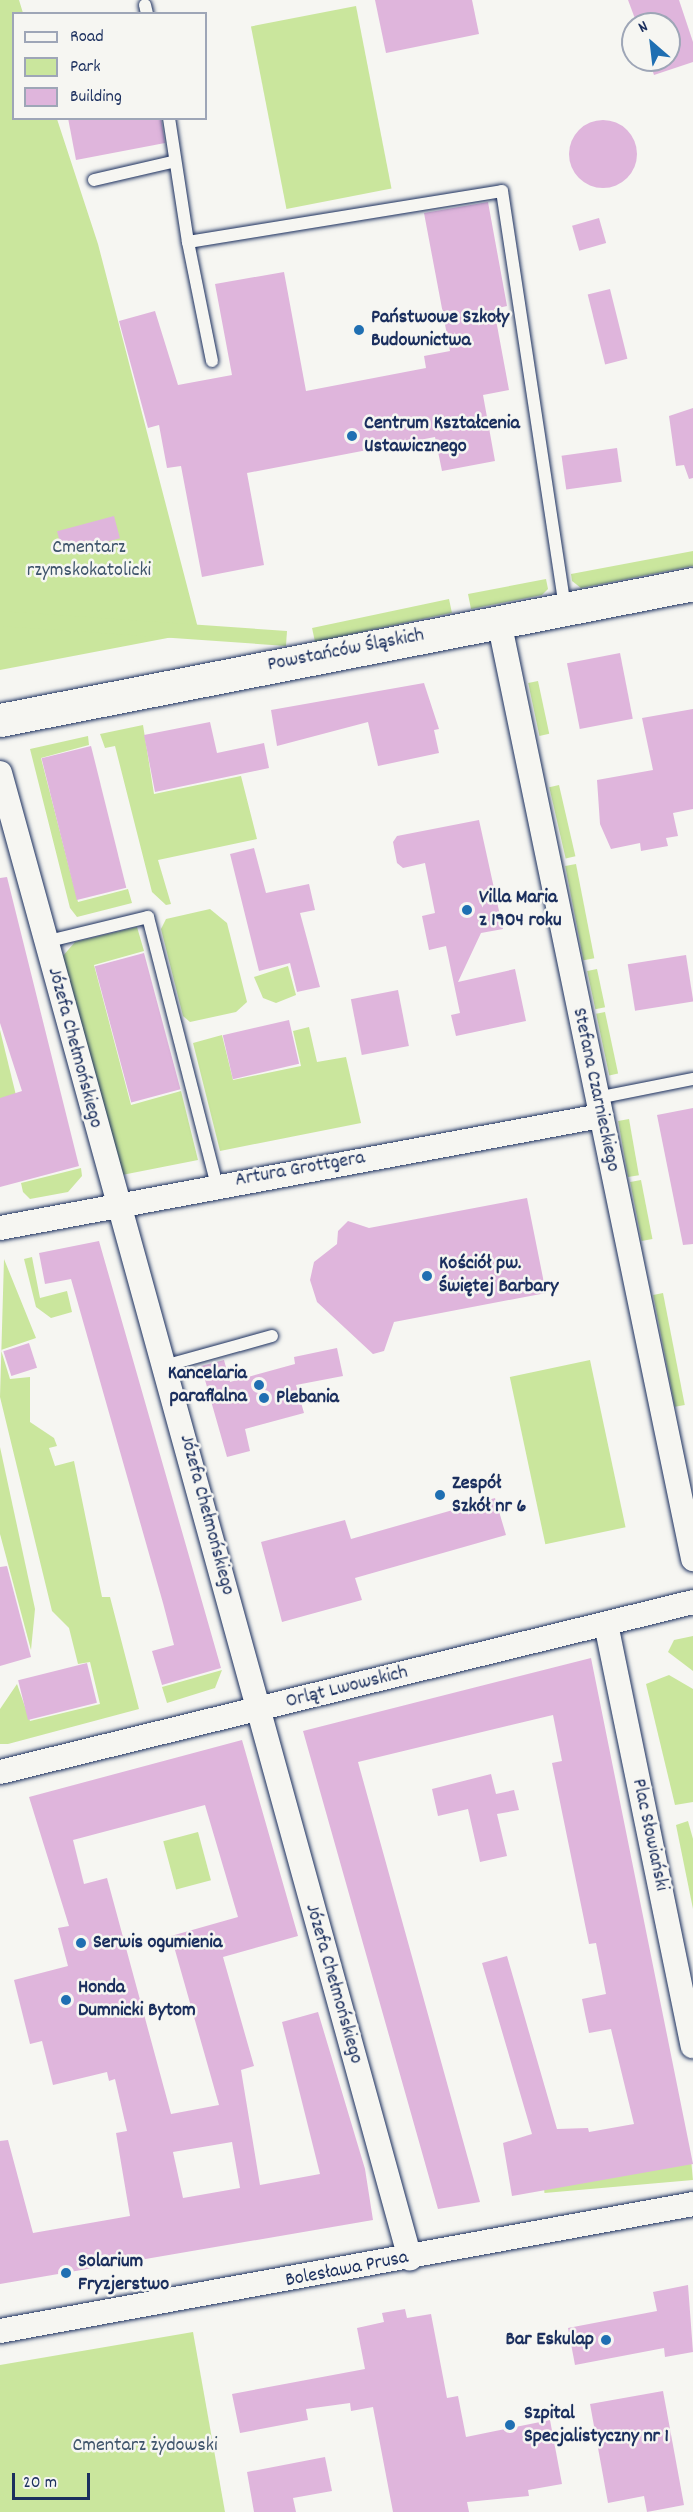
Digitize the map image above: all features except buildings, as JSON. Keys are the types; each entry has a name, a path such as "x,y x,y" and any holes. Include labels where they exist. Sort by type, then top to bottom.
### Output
{"street":[{"name":"Powstańców Śląskich","path":"0,720 693,584"},
{"name":"Stefana Czarnieckiego","path":"499,621 693,1559"},
{"name":"Józefa Chełmońskiego","path":"0,773 115,1204 164,1366 257,1710 410,2258"},
{"name":"Artura Grottgera","path":"0,1228 598,1107"},
{"name":"Orląt Lwowskich","path":"0,1772 693,1602"},
{"name":"Plac Słowiański","path":"606,1624 693,2046"},
{"name":"Bolesława Prusa","path":"0,2331 410,2258 693,2204"}],"lane":[{"path":"169,120 172,162 212,361"},
{"path":"94,180 172,162"},
{"path":"188,242 502,191 566,608"},
{"path":"45,942 148,917 217,1185"},
{"name":"Artura Grottgera","path":"598,1107 693,1079"},
{"path":"164,1366 272,1336"}],"green space":[{"name":"Cmentarz rzymskokatolicki","path":"0,0 19,0 23,12 12,12 12,120 57,120 98,244 199,632 0,670"},
{"path":"356,6 391,189 286,209 251,26"},
{"path":"693,551 693,566 581,588 572,581 571,574"},
{"path":"546,579 548,589 542,595 471,609 468,594"},
{"path":"449,599 452,613 315,642 312,628"},
{"path":"0,611 287,631 286,646 0,626"},
{"path":"538,681 549,734 539,736 528,683"},
{"path":"143,725 154,794 241,776 257,839 158,860 171,904 166,905 152,892 115,746 105,748 100,734"},
{"path":"88,736 89,745 41,758 78,902 128,889 132,903 77,917 70,908 30,749"},
{"path":"559,785 575,856 566,858 549,787"},
{"path":"576,864 594,958 584,960 565,866"},
{"path":"210,909 227,923 247,1002 236,1012 190,1022 183,1016 161,929 166,919"},
{"path":"137,927 144,951 94,965 131,1105 181,1091 198,1160 122,1175 62,957 75,942"},
{"path":"288,966 296,995 276,1003 263,998 254,977"},
{"path":"597,969 605,1007 595,1009 587,971"},
{"path":"605,1012 618,1074 609,1075 596,1014"},
{"path":"309,1027 317,1062 346,1057 361,1123 220,1151 193,1043 222,1035 233,1080 301,1066 293,1031"},
{"path":"0,1030 26,1136 0,1143"},
{"path":"629,1119 639,1175 628,1177 618,1121"},
{"path":"81,1168 82,1176 68,1192 30,1199 23,1192 21,1183"},
{"path":"641,1180 652,1239 642,1241 630,1182"},
{"path":"32,1257 40,1298 67,1291 72,1312 51,1318 36,1307 24,1259"},
{"path":"4,1259 36,1338 1,1350"},
{"path":"663,1293 685,1405 675,1407 653,1295"},
{"path":"1,1351 10,1379 30,1377 30,1422 54,1438 57,1446 49,1448 55,1466 74,1461 102,1597 110,1597 139,1709 8,1744 0,1744 0,1709 17,1684 30,1721 100,1704 90,1662 78,1664 69,1628 52,1611 0,1397"},
{"path":"590,1360 626,1527 545,1544 510,1377"},
{"path":"0,1447 35,1609 31,1650 0,1534"},
{"path":"693,1636 693,1671 668,1652 674,1640"},
{"path":"222,1670 215,1688 167,1703 162,1687"},
{"path":"669,1675 693,1689 693,1802 675,1805 646,1684"},
{"path":"688,1821 693,1839 693,1909 676,1825"},
{"path":"198,1832 211,1880 176,1890 163,1841"},
{"path":"691,2158 693,2180 544,2193 543,2171"},
{"name":"Cmentarz żydowski","path":"193,2332 225,2512 0,2512 0,2365"}],"place":[{"name":"Państwowe Szkoły Budownictwa","path":"359,330"},
{"name":"Centrum Kształcenia Ustawicznego","path":"352,436"},
{"name":"Villa Maria z 1904 roku","path":"467,910"},
{"name":"Kościół pw. Świętej Barbary","path":"427,1276"},
{"name":"Kancelaria parafialna","path":"259,1385"},
{"name":"Plebania","path":"264,1398"},
{"name":"Zespół Szkół nr 6","path":"440,1495"},
{"name":"Serwis ogumienia","path":"81,1943"},
{"name":"Honda Dumnicki Bytom","path":"66,2000"},
{"name":"Solarium Fryzjerstwo","path":"66,2273"},
{"name":"Bar Eskulap","path":"606,2340"},
{"name":"Szpital Specjalistyczny nr 1","path":"510,2425"}]}
